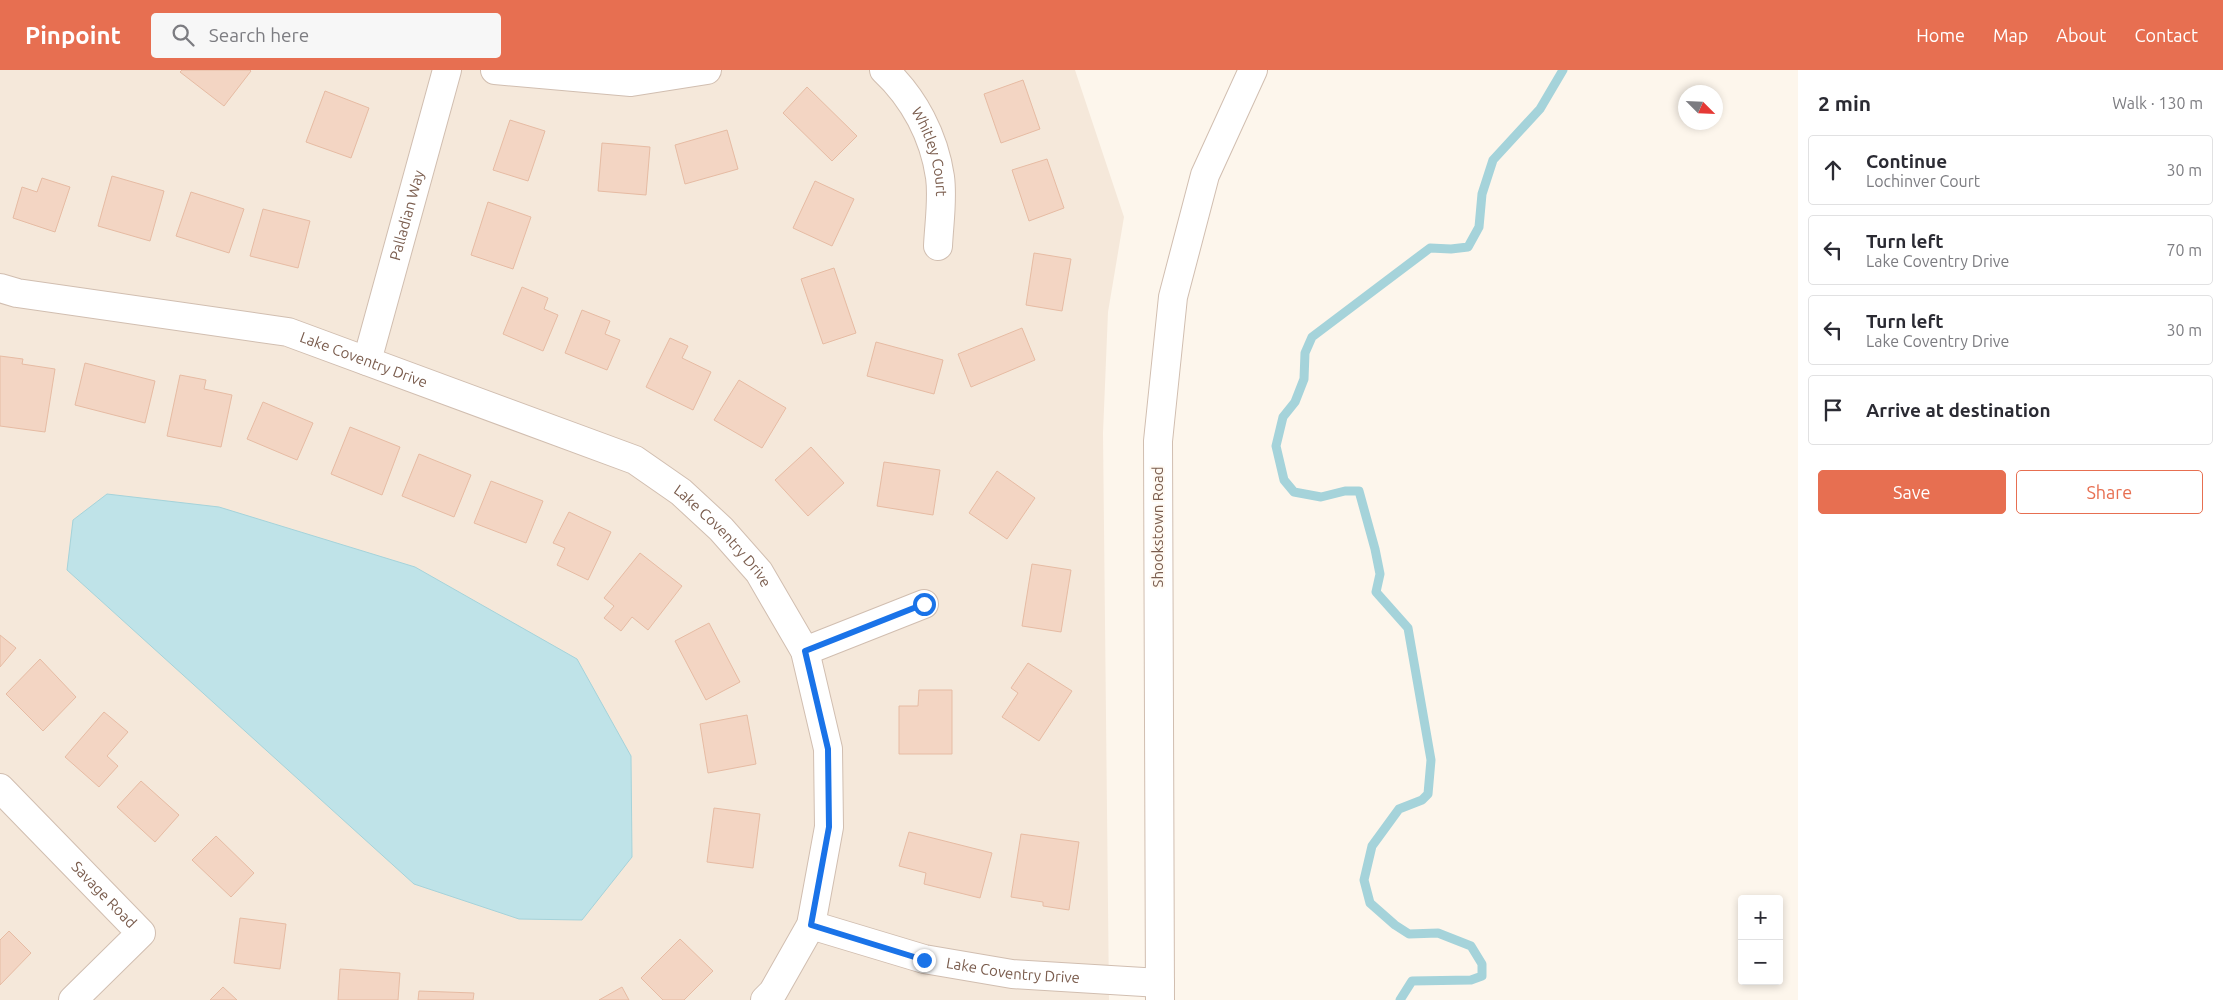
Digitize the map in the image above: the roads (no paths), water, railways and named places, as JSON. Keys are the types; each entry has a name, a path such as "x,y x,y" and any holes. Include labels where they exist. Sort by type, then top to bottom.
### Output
{"street":[{"name":"Palladian Way","path":"366,362 447,70"},
{"path":"495,70 631,82 707,70"},
{"name":"Whitley Court","path":"884,70 894,79 925,123 940,177 938,246"},
{"name":"Shookstown Road","path":"1160,992 1158,442 1172,306 1204,175 1253,70"},
{"name":"Lake Coventry Drive","path":"0,288 17,293 288,332 635,460 681,492 721,528 759,572 805,651 828,749 829,827 811,925 924,960 1012,974 1160,992"},
{"path":"805,651 924,604"},
{"name":"Savage Road","path":"0,788 141,933 72,1000"},
{"path":"765,1000 773,992 811,925"}],"water":[{"path":"107,494 219,507 415,567 577,659 631,756 632,857 582,920 519,919 414,884 67,570 73,520"}],"waterway":[{"path":"1400,1000 1412,981 1471,980 1482,976 1482,964 1471,946 1438,933 1409,934 1395,925 1370,903 1364,880 1372,846 1399,809 1422,800 1428,794 1431,760 1408,628 1376,592 1380,574 1359,491 1345,491 1321,497 1294,492 1284,480 1276,446 1283,417 1295,402 1304,379 1305,353 1312,337 1430,248 1451,249 1468,247 1479,227 1482,194 1493,160 1540,109 1563,70"}]}
